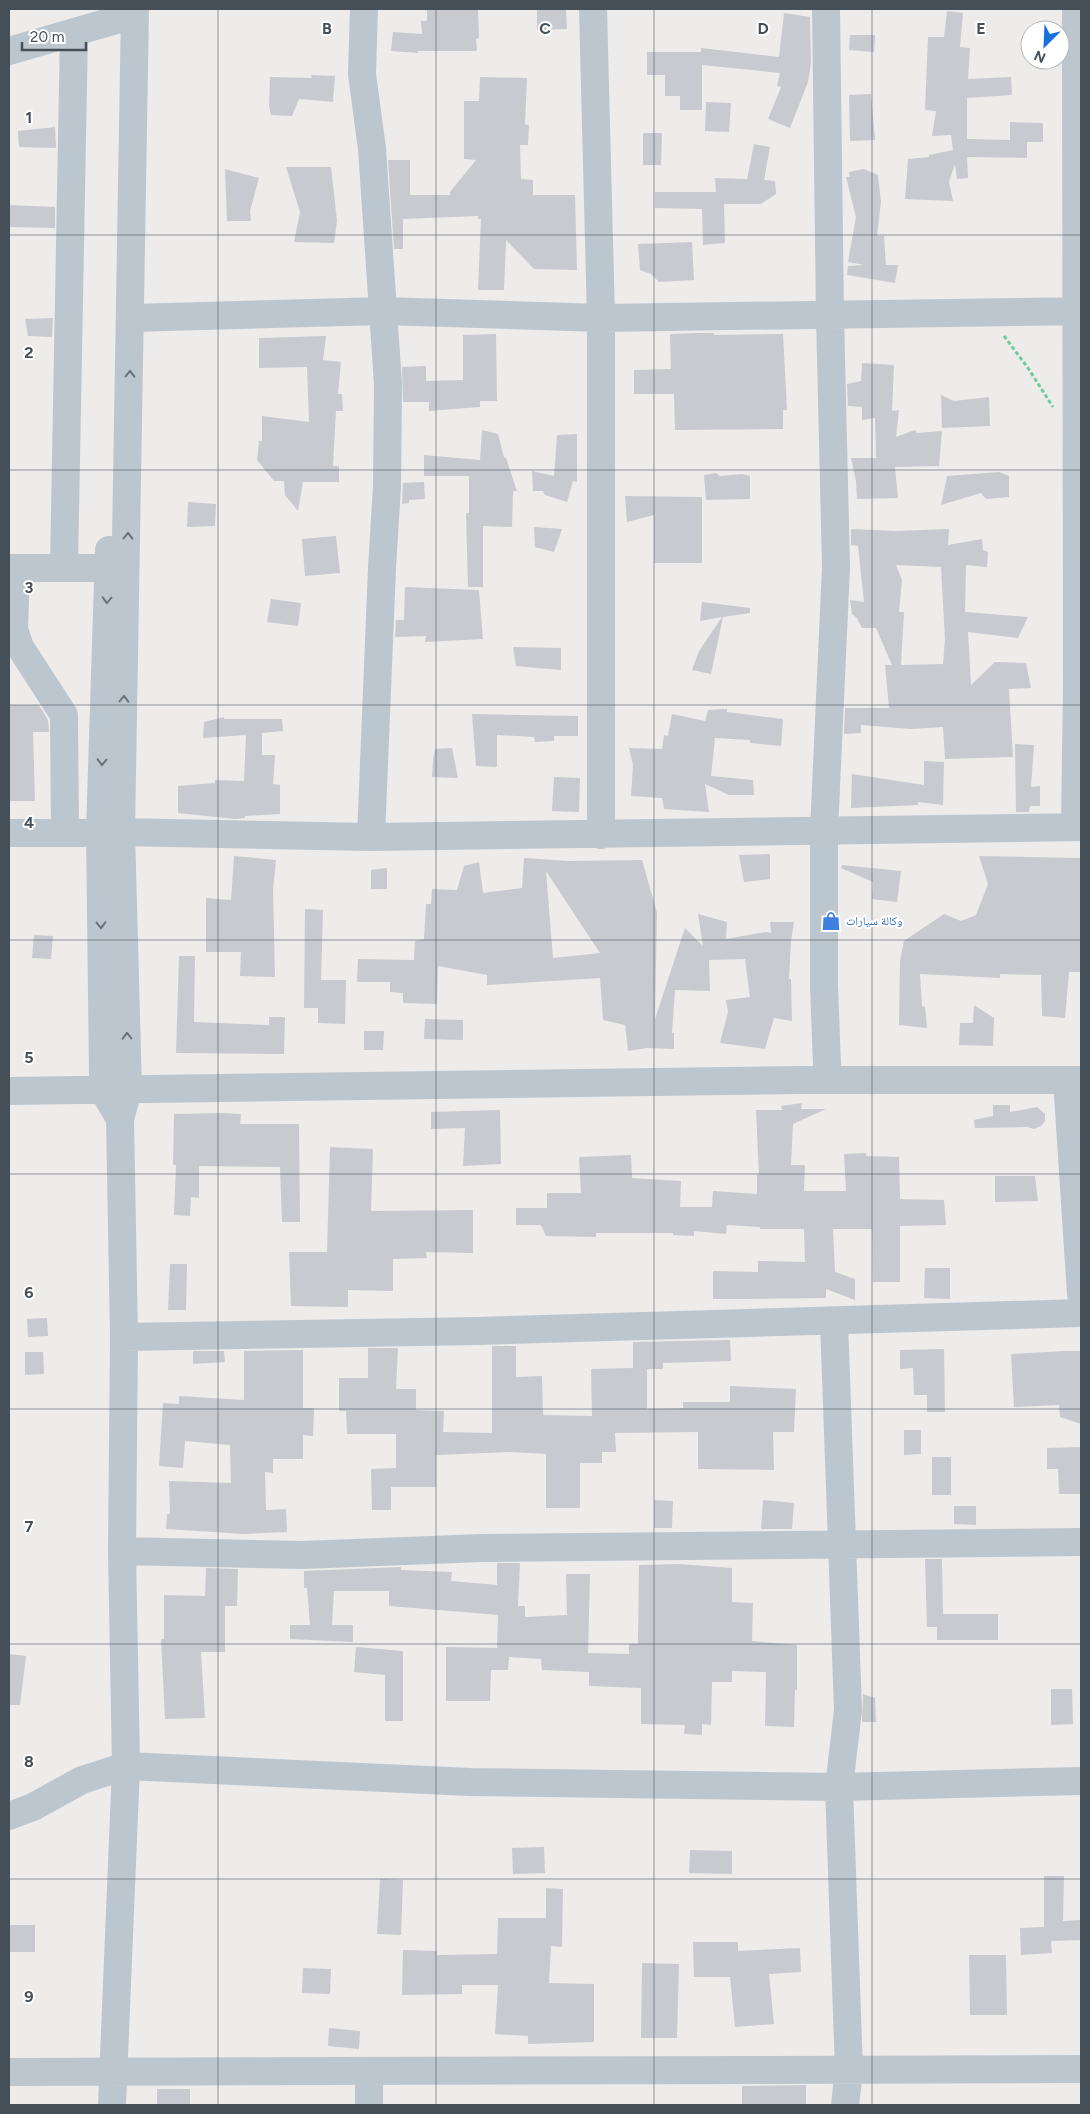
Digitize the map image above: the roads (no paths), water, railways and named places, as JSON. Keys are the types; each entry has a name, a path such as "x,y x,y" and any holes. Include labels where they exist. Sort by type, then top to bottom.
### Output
{"street":[{"path":"364,9 362,74 372,149 388,384 387,487 371,837"},
{"path":"593,9 601,318 601,835"},
{"path":"826,9 830,316 836,567 824,831 824,986 827,1065"},
{"path":"9,833 65,834 111,832 371,837 1078,827 1079,312 1076,9"},
{"path":"9,51 74,32 122,12"},
{"path":"111,832 131,318 122,12"},
{"path":"112,2105 126,1766 122,1551 124,1337 120,1119 115,1081 108,568 122,12"},
{"path":"64,567 74,32"},
{"path":"131,318 383,311 601,318 1079,312"},
{"path":"65,834 64,715 20,647 14,629 12,568 108,568"},
{"path":"9,1091 115,1081 827,1065 1076,1075"},
{"path":"9,1074 115,1081 799,1080 1076,1075"},
{"path":"1076,1075 1081,1294"},
{"path":"124,1337 468,1331 1081,1313"},
{"path":"834,1321 848,1710 839,1787 848,2071 845,2105"},
{"path":"122,1551 302,1555 482,1548 1081,1542"},
{"path":"9,1816 33,1807 82,1780 126,1766 470,1782 839,1787 1081,1781"},
{"path":"9,2072 1081,2069"},
{"path":"369,2072 369,2105"}],"place":[{"name":"وكالة سيارات","path":"831,921"}]}
